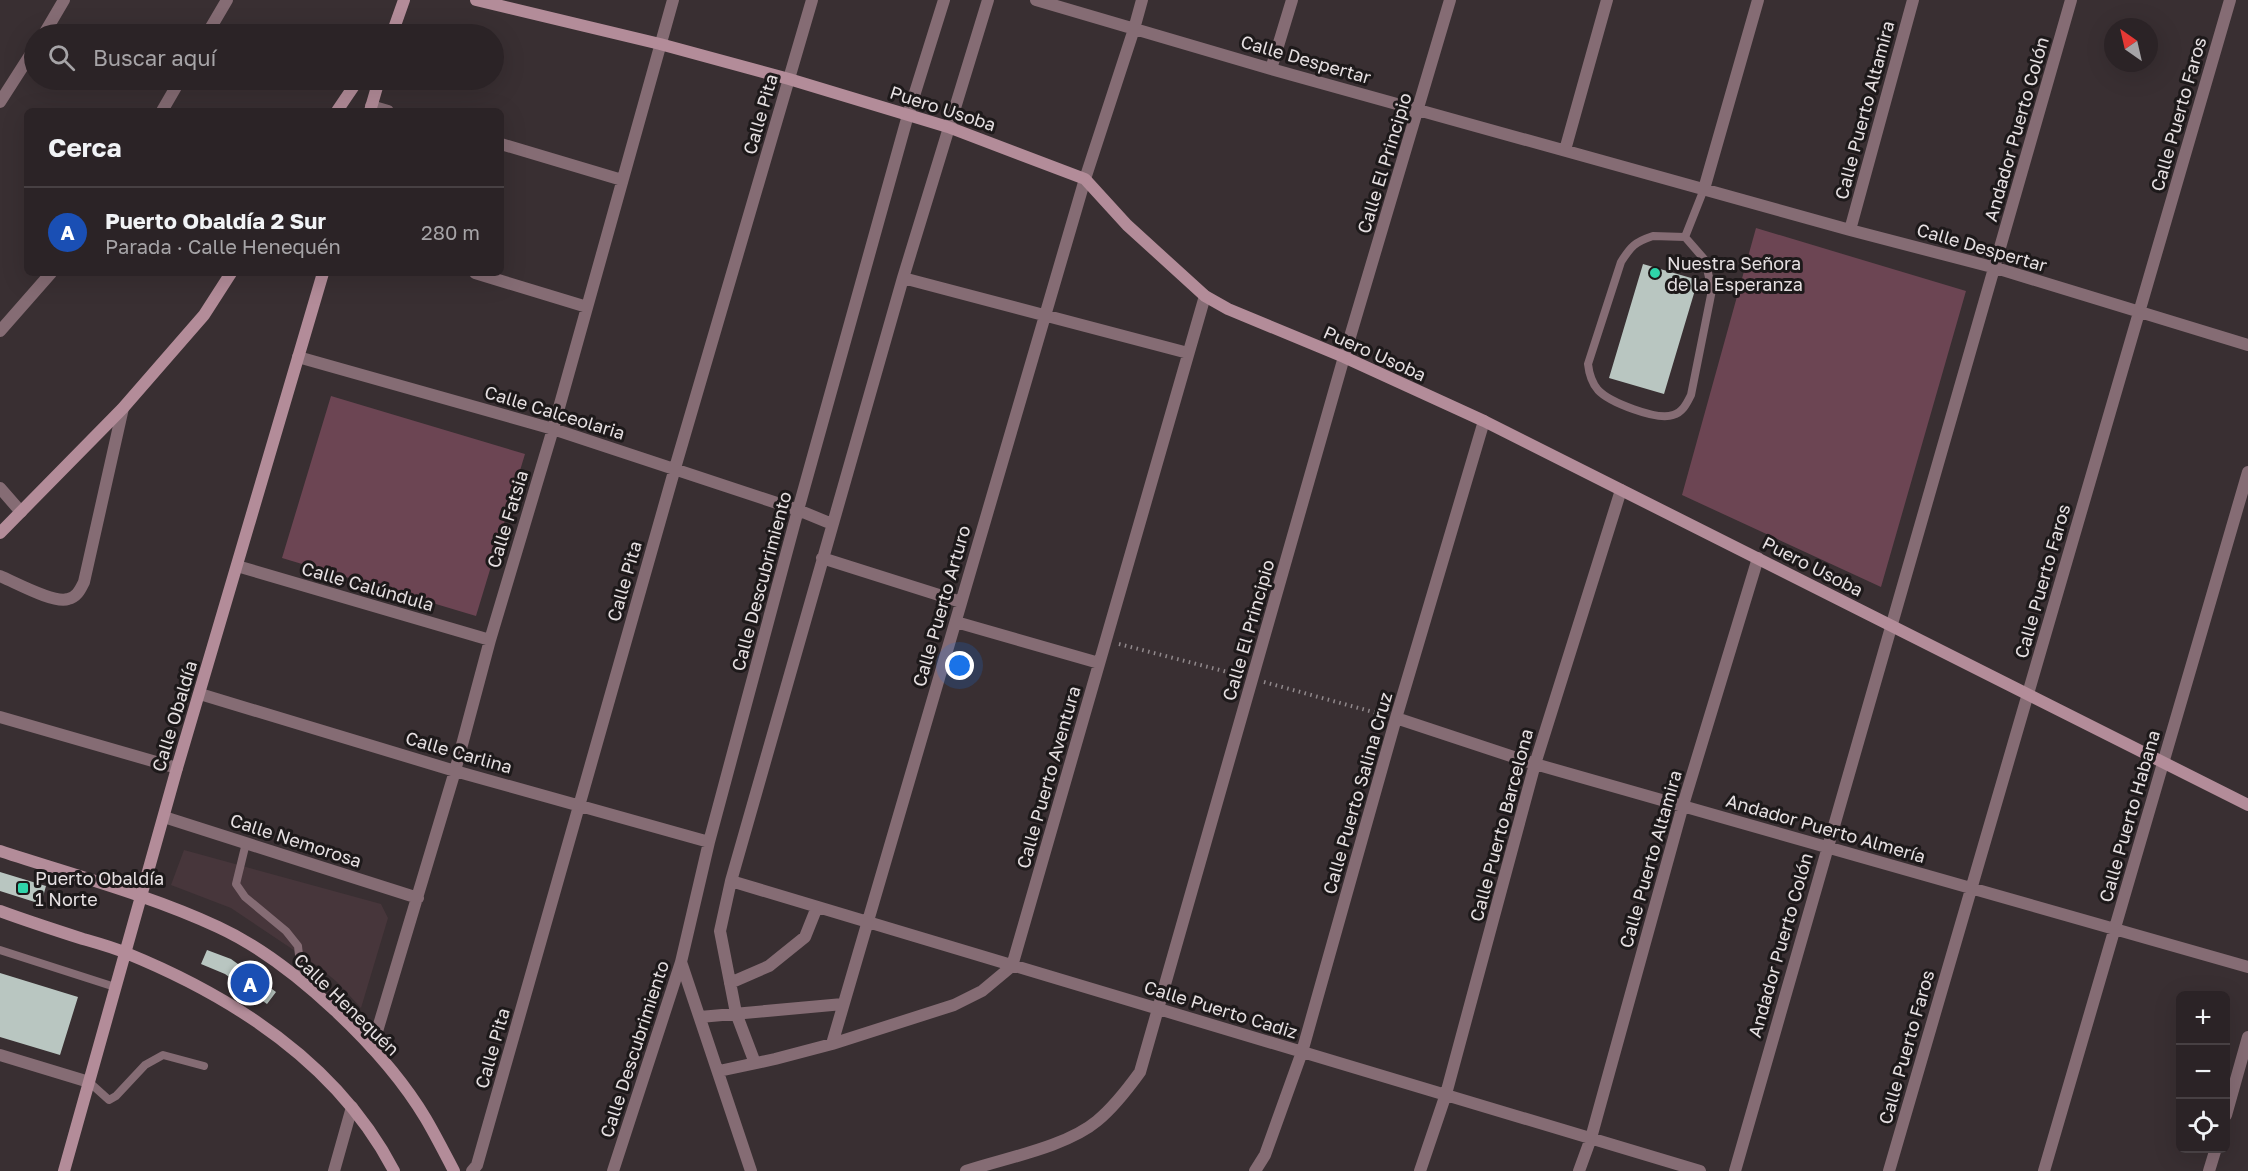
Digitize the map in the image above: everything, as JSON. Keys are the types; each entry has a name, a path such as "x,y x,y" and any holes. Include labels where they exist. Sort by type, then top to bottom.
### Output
{"street":[{"path":"50,24 64,0"},
{"path":"213,24 227,0"},
{"path":"395,24 404,0"},
{"name":"Puero Usoba","path":"476,0 660,44 789,79 948,127 1084,179 1127,225 1205,296 1259,323 1344,357 1484,421 2248,805"},
{"name":"Calle Fatsia","path":"372,1048 418,898 490,640 554,429 673,0"},
{"name":"Calle Pita","path":"472,1171 477,1165 675,468 812,0"},
{"name":"Calle Descubrimiento","path":"613,1171 681,962 709,842 798,510 908,115 944,0"},
{"path":"755,1063 736,1013 720,931 731,881 822,558 903,278 988,0"},
{"name":"Calle Despertar","path":"1036,0 1271,69 1850,230 1996,268 2248,345"},
{"name":"Calle Puerto Arturo","path":"832,1044 1046,316 1084,179 1142,0"},
{"path":"1271,69 1292,0"},
{"name":"Calle El Principio","path":"966,1171 1061,1142 1095,1123 1122,1098 1140,1072 1344,357 1450,0"},
{"path":"1565,150 1607,0"},
{"path":"1704,189 1758,0"},
{"name":"Calle Puerto Altamira","path":"1850,230 1913,0"},
{"name":"Andador Puerto Colón","path":"1735,1171 1826,846 1893,626 2071,0"},
{"name":"Calle Puerto Faros","path":"1889,1171 2230,0"},
{"path":"0,102 24,65"},
{"path":"164,108 174,90"},
{"path":"339,108 351,90"},
{"path":"370,108 376,90"},
{"path":"504,145 622,180"},
{"path":"0,331 48,276"},
{"path":"0,533 123,408 204,315 229,276"},
{"name":"Calle Obaldía","path":"66,1171 124,952 322,276"},
{"path":"485,276 587,307"},
{"path":"903,278 1188,353"},
{"name":"Calle Puerto Aventura","path":"1012,966 1205,296"},
{"name":"Calle Calceolaria","path":"298,357 554,429 798,510 832,524"},
{"path":"0,576 60,601 75,597 84,582 123,408"},
{"name":"Calle Puerto Salina Cruz","path":"1255,1171 1265,1155 1302,1052 1396,718 1484,421"},
{"name":"Calle Puerto Habana","path":"2044,1171 2248,472"},
{"path":"0,488 21,512"},
{"name":"Calle Puerto Barcelona","path":"1420,1171 1446,1094 1535,764 1621,490"},
{"path":"822,558 961,602"},
{"name":"Calle Puerto Altamira","path":"1579,1171 1591,1138 1683,805 1758,558"},
{"name":"Calle Calúndula","path":"237,566 490,640"},
{"path":"956,622 1099,663"},
{"name":"Calle Carlina","path":"200,693 454,771 709,842"},
{"path":"0,717 177,768"},
{"name":"Andador Puerto Almería","path":"1396,718 1535,764 2248,967"},
{"name":"Calle Nemorosa","path":"164,817 418,898"},
{"name":"Calle Henequén","path":"0,851 140,898 220,928 279,964 302,982 372,1048 426,1118 454,1171"},
{"name":"Calle Puerto Cadiz","path":"731,881 1700,1171"},
{"path":"730,983 769,966 806,937 817,907"},
{"path":"0,911 124,952 218,997 269,1030 299,1053 352,1107 394,1171"},
{"path":"681,962 751,1171"},
{"path":"719,1071 832,1044 954,1005 982,991 1012,966"},
{"path":"700,1017 843,1004"},
{"path":"2230,1101 2248,1037"},
{"path":"0,1055 89,1082"},
{"path":"334,1171 352,1107"},
{"path":"2209,1171 2215,1153"}],"lane":[{"path":"1685,237 1704,189"},
{"path":"1653,236 1685,237 1705,260 1712,290 1691,395 1685,407 1675,415 1663,417 1637,410 1606,397 1597,389 1590,377 1588,364 1621,262 1629,249 1638,241 1653,236"},
{"path":"246,843 236,884 244,897 286,931 298,946 302,982"},
{"path":"0,950 115,987"},
{"path":"89,1082 109,1100 116,1096 145,1065 163,1055 204,1066"}],"shaded area":[{"path":"1756,228 1966,291 1881,587 1682,495"},
{"path":"331,396 525,454 476,616 282,558"},
{"path":"184,850 381,904 388,918 361,1008 337,982 319,967 231,908 171,885"}],"building":[{"path":"1643,264 1698,280 1664,394 1609,378"},
{"name":"Puerto Obaldía 1 Norte","path":"0,872 46,886 41,904 0,891"},
{"path":"207,950 231,959 276,992 267,1004 225,974 201,964"},
{"path":"0,973 78,997 60,1055 0,1037"}],"place":[{"name":"Nuestra Señora de la Esperanza","path":"1655,273"},
{"name":"Puerto Obaldía 1 Norte","path":"23,888"},
{"name":"Puerto Obaldía 2 Sur","path":"250,983"}]}
